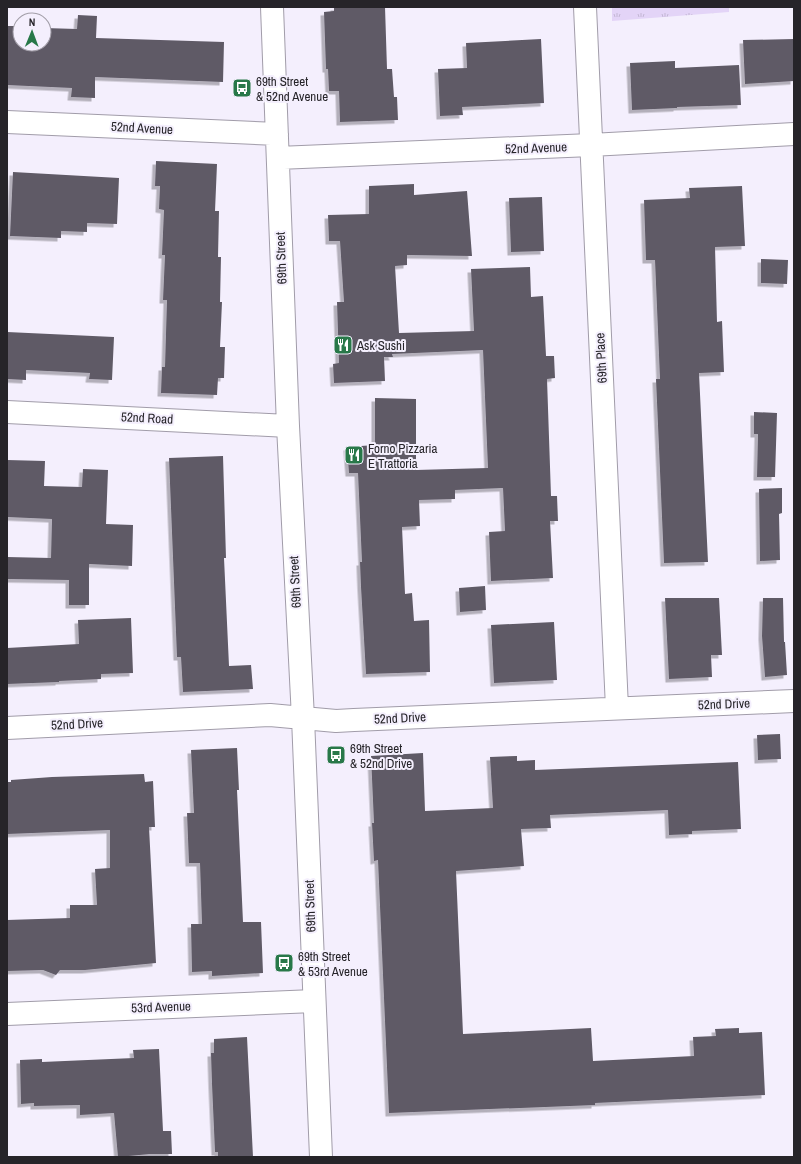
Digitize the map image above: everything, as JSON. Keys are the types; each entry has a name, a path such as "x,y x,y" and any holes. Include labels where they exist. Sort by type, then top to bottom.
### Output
{"street":[{"name":"69th Street","path":"272,7 288,426 321,1157"},
{"name":"69th Place","path":"585,7 617,708"},
{"name":"52nd Avenue","path":"7,122 277,134"},
{"name":"52nd Avenue","path":"278,158 591,145 794,134"},
{"name":"52nd Road","path":"7,412 288,426"},
{"name":"52nd Drive","path":"7,728 260,715 336,721 794,701"},
{"name":"53rd Avenue","path":"7,1014 314,1001"}],"green space":[{"path":"612,7 729,7 729,12 612,21"}],"building":[{"path":"334,7 385,7 387,69 392,69 394,97 397,97 398,120 340,122 339,91 329,91 328,69 326,69 324,12 334,11"},
{"path":"78,15 97,16 96,38 224,42 223,82 95,77 95,98 71,97 72,88 7,85 7,26 12,26 12,52 52,52 52,28 77,29"},
{"path":"541,39 544,103 462,107 463,115 440,116 438,69 467,68 466,43"},
{"path":"794,39 794,81 745,84 743,40"},
{"path":"675,61 675,68 739,65 741,105 632,110 630,63"},
{"path":"156,161 217,164 215,211 219,211 218,257 221,257 220,302 222,302 220,347 225,347 224,378 218,378 217,395 161,393 162,367 165,367 167,300 163,300 165,255 162,255 164,210 159,209 160,186 155,186"},
{"path":"13,172 119,178 117,224 87,223 87,232 61,231 61,238 10,236"},
{"path":"414,184 414,195 467,191 472,256 407,255 407,265 395,266 399,333 474,331 471,269 530,267 531,297 543,296 546,356 554,356 555,378 547,379 551,496 557,496 558,521 550,521 553,578 491,581 489,532 505,531 503,488 455,490 455,499 419,500 420,526 402,527 405,594 412,593 414,621 429,620 430,672 366,674 360,562 362,562 358,473 349,473 347,447 375,445 375,398 416,399 416,470 488,468 483,350 392,354 393,357 384,357 385,381 334,383 333,364 339,363 337,302 344,302 340,241 329,241 328,215 369,214 369,186"},
{"path":"742,186 745,246 715,247 717,322 722,321 724,372 699,373 708,562 664,563 656,379 660,379 655,260 646,260 644,200 690,198 689,188"},
{"path":"542,197 544,251 511,252 509,198"},
{"path":"761,259 788,260 787,284 761,283"},
{"path":"7,332 114,337 112,380 89,379 90,373 26,370 26,380 7,379"},
{"path":"754,412 777,413 775,477 757,477 758,434 754,434"},
{"path":"223,456 226,558 224,558 229,666 251,665 253,689 183,692 181,657 177,657 169,458"},
{"path":"7,460 45,461 44,486 82,487 83,469 108,470 106,524 133,525 132,566 89,564 89,605 69,605 69,580 7,579 7,557 51,558 52,519 7,517"},
{"path":"782,488 782,513 779,514 780,560 760,561 759,489"},
{"path":"485,586 486,610 460,612 459,588"},
{"path":"665,598 719,598 722,655 711,655 712,677 669,679"},
{"path":"763,598 783,598 784,642 787,675 765,677 762,636"},
{"path":"131,618 133,673 101,674 101,679 7,684 7,648 79,644 78,620"},
{"path":"554,622 557,680 494,683 491,625"},
{"path":"780,734 781,759 758,760 757,735"},
{"path":"237,748 239,790 237,790 243,922 261,922 263,973 212,976 212,971 192,972 191,924 202,924 200,863 189,863 187,813 194,813 191,750"},
{"path":"423,753 425,811 493,808 490,757 517,756 517,761 535,760 535,770 738,762 741,829 692,831 692,834 669,835 668,810 550,815 551,828 521,829 524,866 456,871 463,1034 591,1028 593,1061 694,1056 693,1037 716,1036 715,1029 739,1028 739,1033 762,1032 765,1095 595,1103 595,1105 389,1113 378,860 374,861 372,823 374,823 371,756"},
{"path":"144,774 145,782 153,781 155,827 149,827 156,963 85,970 60,970 56,975 43,970 7,971 7,920 70,918 70,905 97,905 95,869 110,868 110,830 7,834 7,782 11,782 11,780 52,777"},
{"path":"247,1037 253,1157 218,1157 218,1152 215,1152 212,1084 211,1053 214,1053 214,1039"},
{"path":"159,1049 163,1131 171,1131 172,1154 150,1154 118,1157 114,1113 80,1115 80,1105 34,1106 34,1103 21,1104 20,1060 42,1059 42,1062 134,1058 133,1050"}],"place":[{"name":"69th Street & 52nd Avenue","path":"242,88"},
{"name":"Ask Sushi","path":"343,345"},
{"name":"Forno Pizzaria E Trattoria","path":"354,455"},
{"name":"69th Street & 52nd Drive","path":"336,755"},
{"name":"69th Street & 53rd Avenue","path":"284,963"}]}
